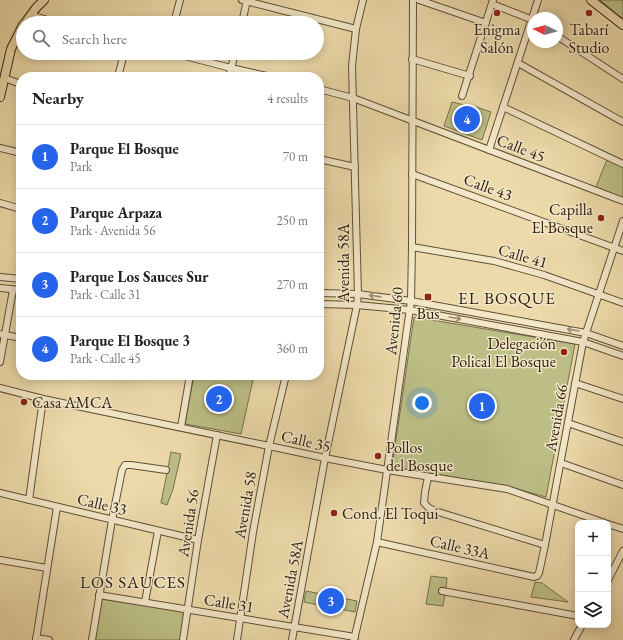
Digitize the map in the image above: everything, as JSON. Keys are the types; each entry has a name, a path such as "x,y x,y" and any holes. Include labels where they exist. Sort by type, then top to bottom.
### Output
{"main road":[{"path":"30,16 37,4 44,0"},
{"path":"591,0 623,24"},
{"path":"0,97 10,49 16,38"}],"street":[{"path":"176,16 180,0"},
{"path":"243,16 245,0 306,16"},
{"name":"Avenida 58A","path":"292,640 325,458 357,305 358,294 352,66 356,29 363,0"},
{"name":"Avenida 60","path":"354,638 377,542 411,301 413,0"},
{"path":"419,0 486,22"},
{"path":"534,12 538,0"},
{"path":"462,96 470,76 492,2 527,18"},
{"path":"324,21 356,29"},
{"path":"489,150 527,35"},
{"path":"563,40 623,79"},
{"path":"412,59 470,76"},
{"path":"119,72 122,60"},
{"path":"200,60 249,72"},
{"path":"230,72 233,60"},
{"path":"518,63 623,122"},
{"path":"2,82 16,83"},
{"name":"Calle 45","path":"324,90 353,98 623,201"},
{"path":"503,107 623,164"},
{"path":"0,148 16,152"},
{"path":"324,160 355,167"},
{"name":"Calle 43","path":"412,174 623,250"},
{"path":"0,203 16,208"},
{"name":"Avenida 66","path":"537,576 545,545 575,383 586,333 623,221"},
{"name":"Calle 41","path":"412,247 494,260 544,275 623,303"},
{"path":"0,277 16,279"},
{"path":"0,288 13,290 3,335 0,362"},
{"path":"324,293 358,294 411,301 586,333 623,346"},
{"path":"324,304 357,305 410,310 584,342 623,356"},
{"path":"3,335 16,337"},
{"path":"181,427 189,380"},
{"name":"Avenida 58","path":"237,640 253,532 285,380"},
{"path":"575,383 623,399"},
{"name":"Calle 35","path":"0,388 43,399 325,458 507,490 597,520"},
{"path":"29,500 43,399"},
{"path":"568,423 623,442"},
{"name":"Avenida 56","path":"183,640 189,609 198,540 217,435"},
{"path":"561,463 623,485"},
{"path":"92,640 122,470 125,465 131,465 166,470"},
{"name":"Calle 33A","path":"428,477 424,492 424,502 429,508 545,545"},
{"name":"Calle 33","path":"0,493 198,540"},
{"path":"49,640 36,639 57,507"},
{"path":"611,525 623,529"},
{"path":"145,602 158,531"},
{"name":"Calle 33A","path":"377,542 534,577 537,576"},
{"path":"611,574 623,551"},
{"path":"0,560 47,568"},
{"path":"442,591 575,615"},
{"name":"Calle 31","path":"99,595 294,626 354,638"},
{"path":"574,640 580,628"}],"green space":[{"path":"600,0 623,0 622,18"},
{"path":"452,102 468,106 470,105 491,112 482,140 444,126"},
{"path":"608,157 623,164 623,198 596,187"},
{"path":"414,317 575,344 546,497 507,486 392,467"},
{"path":"193,380 253,380 241,434 185,424"},
{"path":"171,452 181,454 173,489 167,505 161,503"},
{"path":"431,576 447,578 446,588 441,587 440,593 445,594 443,606 426,604"},
{"path":"535,582 542,583 568,602 531,597"},
{"path":"306,591 357,601 355,612 304,602"},
{"path":"101,599 185,612 181,640 95,640"}],"place":[{"name":"Enigma Salón","path":"497,13"},
{"name":"Tabarí Studio","path":"589,13"},
{"name":"Parque El Bosque 3","path":"467,119"},
{"name":"Capilla El Bosque","path":"601,218"},
{"name":"Bus","path":"428,297"},
{"name":"Delegación Polical El Bosque","path":"564,352"},
{"name":"Parque Arpaza","path":"219,399"},
{"name":"Casa AMCA","path":"24,402"},
{"name":"Parque El Bosque","path":"482,406"},
{"name":"Pollos del Bosque","path":"378,456"},
{"name":"Cond. El Toqui","path":"334,513"},
{"name":"Parque Los Sauces Sur","path":"331,601"}],"district":[{"name":"EL BOSQUE","path":"507,298"},
{"name":"LOS SAUCES","path":"133,582"}]}
